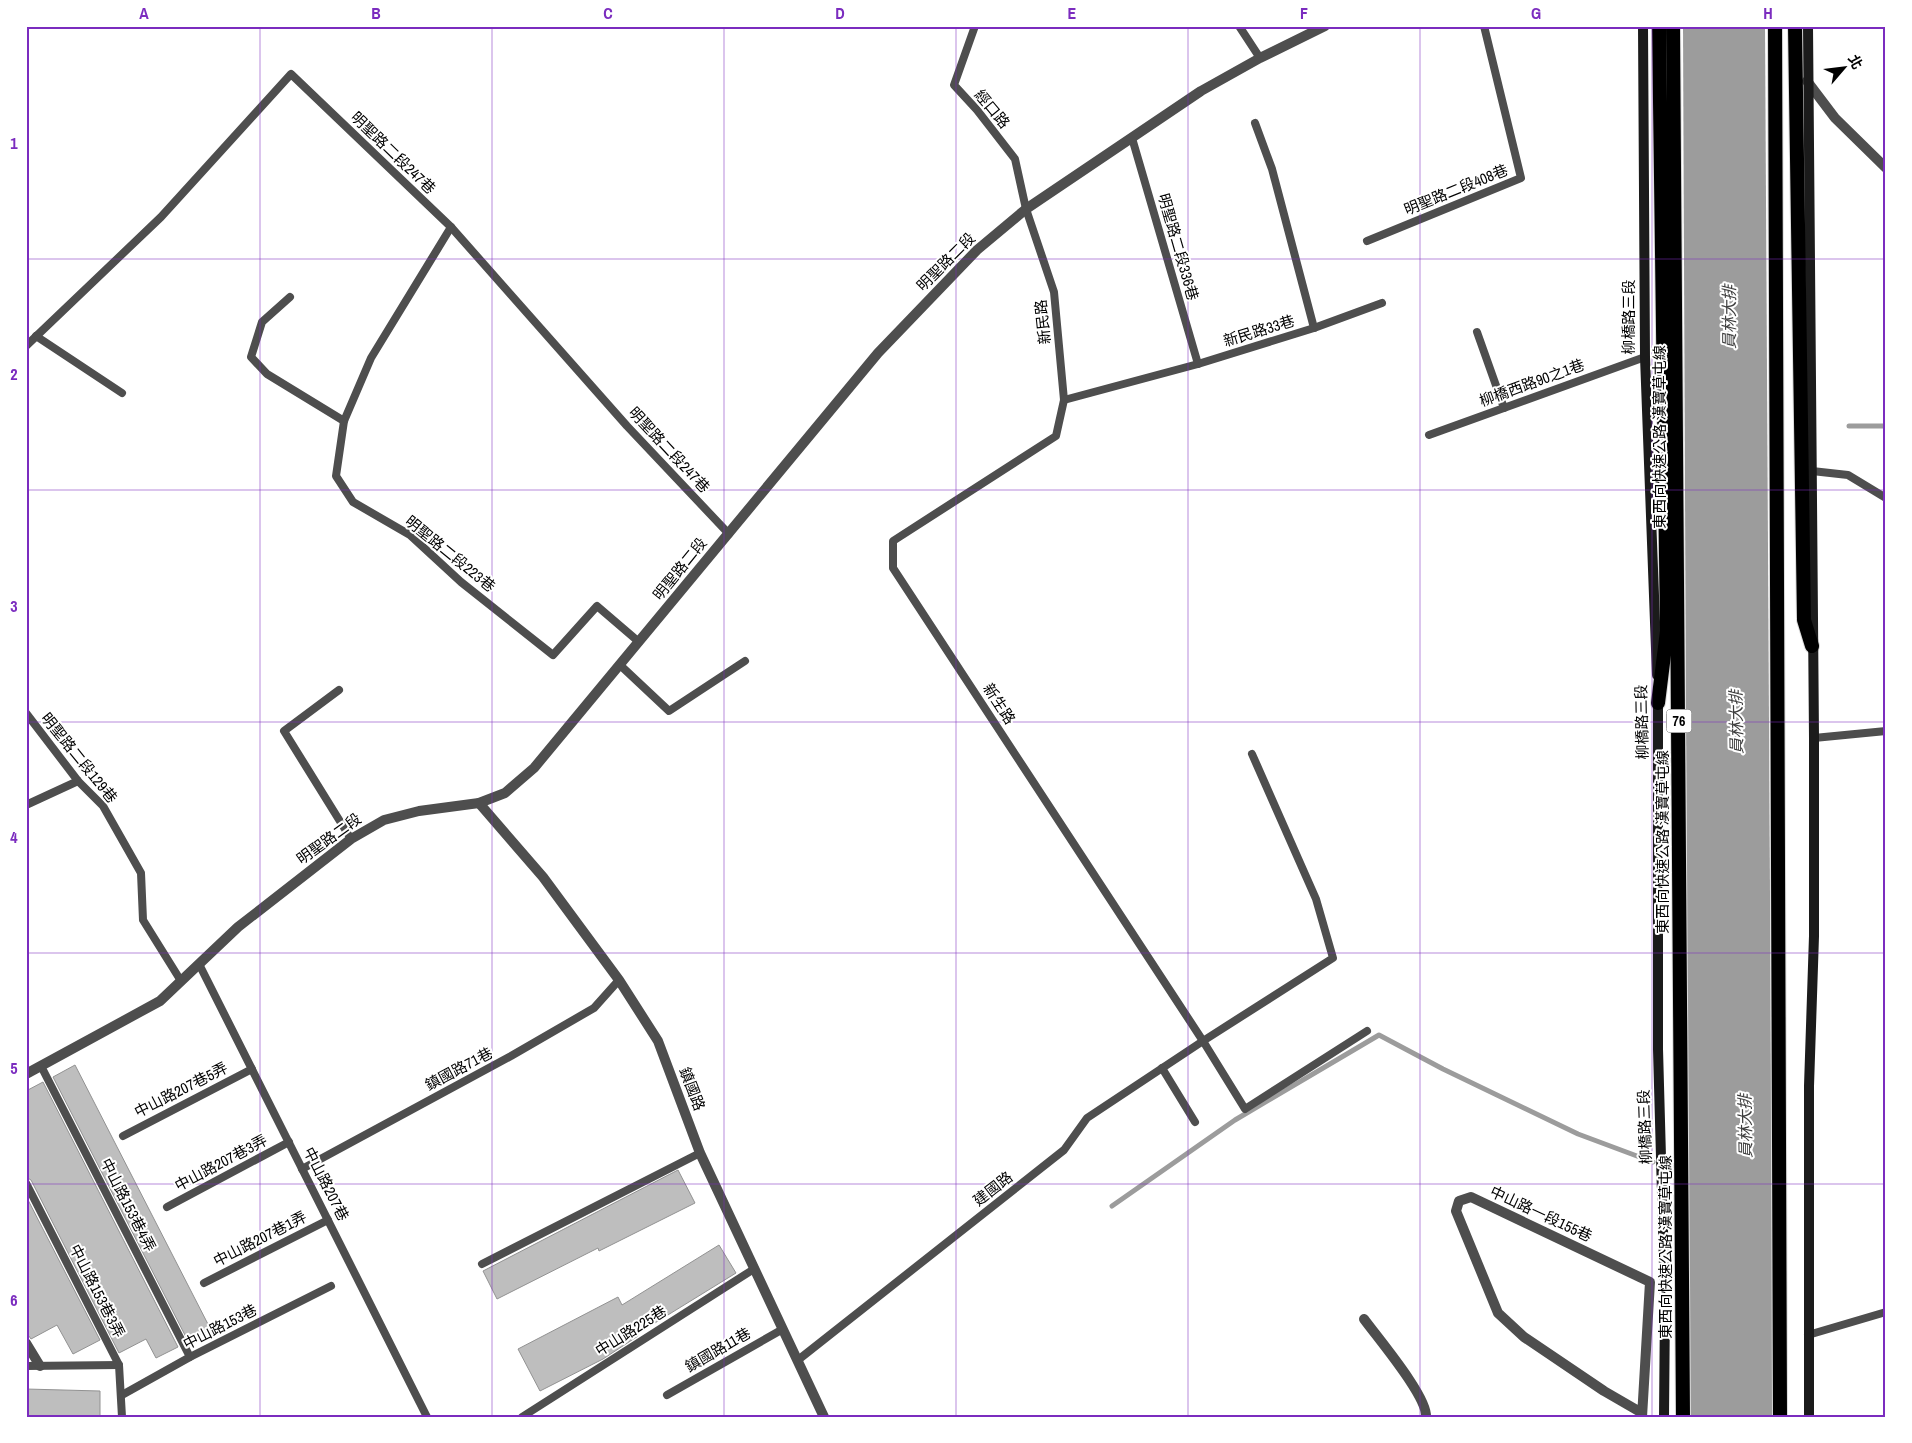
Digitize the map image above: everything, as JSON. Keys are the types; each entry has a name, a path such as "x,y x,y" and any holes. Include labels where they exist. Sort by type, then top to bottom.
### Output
{"highway":[{"path":"1658,704 1667,631 1659,26"},
{"name":"東西向快速公路 漢寶草屯線","path":"1673,26 1683,1417"},
{"path":"1775,26 1780,1417"},
{"path":"1795,26 1804,620 1812,646"}],"main road":[{"name":"柳橋路三段","path":"1643,26 1644,357 1658,704 1658,1049 1665,1302 1664,1417"},
{"path":"1808,26 1814,738 1814,936 1809,1086 1808,1334 1810,1417"}],"street":[{"name":"明聖路二段","path":"26,1074 160,1001 238,928 351,839 384,820 419,811 479,803 505,793 534,768 878,352 977,250 1026,209 1201,91 1260,58 1325,26"},
{"path":"1807,81 1835,118 1886,168"},
{"name":"鎮國路","path":"479,803 543,877 620,980 658,1041 700,1153 824,1417"},
{"name":"中山路一段155巷","path":"1471,1197 1650,1282 1642,1415 1604,1392 1524,1337 1498,1314 1456,1211 1459,1201 1471,1197"},
{"path":"1364,1319 1416,1389 1427,1412 1426,1417"},
{"path":"26,1342 40,1366"}],"lane":[{"name":"經口路","path":"975,26 954,85 977,110 1015,158 1026,209"},
{"path":"1240,26 1260,58"},
{"name":"明聖路二段408巷","path":"1367,241 1521,178 1484,26"},
{"name":"明聖路二段247巷","path":"26,346 161,217 291,74 451,227 627,426 729,534"},
{"name":"新民路33巷","path":"1064,400 1198,364 1314,328 1272,169 1255,123"},
{"name":"明聖路二段336巷","path":"1132,138 1198,364"},
{"name":"新民路","path":"1026,209 1054,292 1064,400 1056,436"},
{"name":"明聖路二段223巷","path":"451,227 371,358 344,421 336,476 353,502 410,535 461,582 553,655 598,606 639,642"},
{"path":"290,297 262,322 250,357 267,374 344,421"},
{"path":"1314,328 1382,303"},
{"path":"1477,332 1504,408"},
{"path":"36,336 122,393"},
{"name":"柳橋西路90之1巷","path":"1428,435 1644,357"},
{"name":"新生路","path":"1056,436 893,541 894,568 1204,1041"},
{"path":"1812,472 1848,475 1886,498"},
{"path":"620,665 669,711 745,661"},
{"path":"339,690 284,730 351,839"},
{"name":"明聖路二段129巷","path":"26,713 78,781 103,806 141,873 143,920 181,981"},
{"path":"1814,738 1886,731"},
{"name":"建國路","path":"798,1360 1064,1150 1087,1118 1333,958 1316,898 1252,754"},
{"path":"26,805 78,781"},
{"name":"中山路207巷","path":"199,964 427,1417"},
{"name":"鎮國路71巷","path":"302,1169 502,1061 594,1008 620,980"},
{"path":"1204,1041 1245,1109 1367,1031"},
{"name":"中山路153巷4弄","path":"41,1066 190,1357"},
{"name":"中山路207巷5弄","path":"123,1136 252,1068"},
{"path":"1162,1068 1195,1122"},
{"name":"中山路207巷3弄","path":"167,1208 289,1142"},
{"path":"482,1264 700,1153"},
{"name":"中山路153巷3弄","path":"26,1183 119,1365 122,1417"},
{"name":"中山路207巷1弄","path":"204,1283 328,1220"},
{"name":"中山路225巷","path":"522,1417 754,1269"},
{"name":"中山路153巷","path":"122,1395 190,1357 331,1286"},
{"path":"1808,1334 1886,1312"},
{"name":"鎮國路11巷","path":"667,1395 783,1329"},
{"path":"26,1366 119,1365"}],"water":[{"name":"員林大排","path":"1683,26 1765,26 1773,1417 1689,1417"}],"building":[{"path":"75,1065 211,1330 188,1341 53,1077"},
{"path":"43,1082 178,1347 156,1358 146,1339 119,1353 31,1180 26,1177 26,1091"},
{"path":"678,1170 695,1203 599,1251 598,1248 497,1299 483,1271"},
{"path":"26,1196 100,1340 73,1354 57,1325 31,1339 26,1332"},
{"path":"719,1245 736,1273 637,1334 638,1336 603,1359 540,1391 518,1349 618,1297 622,1305"},
{"path":"26,1389 100,1391 100,1417 26,1417"}],"waterway":[{"path":"1849,426 1886,426"},
{"path":"1112,1206 1235,1120 1379,1035 1443,1069 1578,1134 1653,1162"}]}
